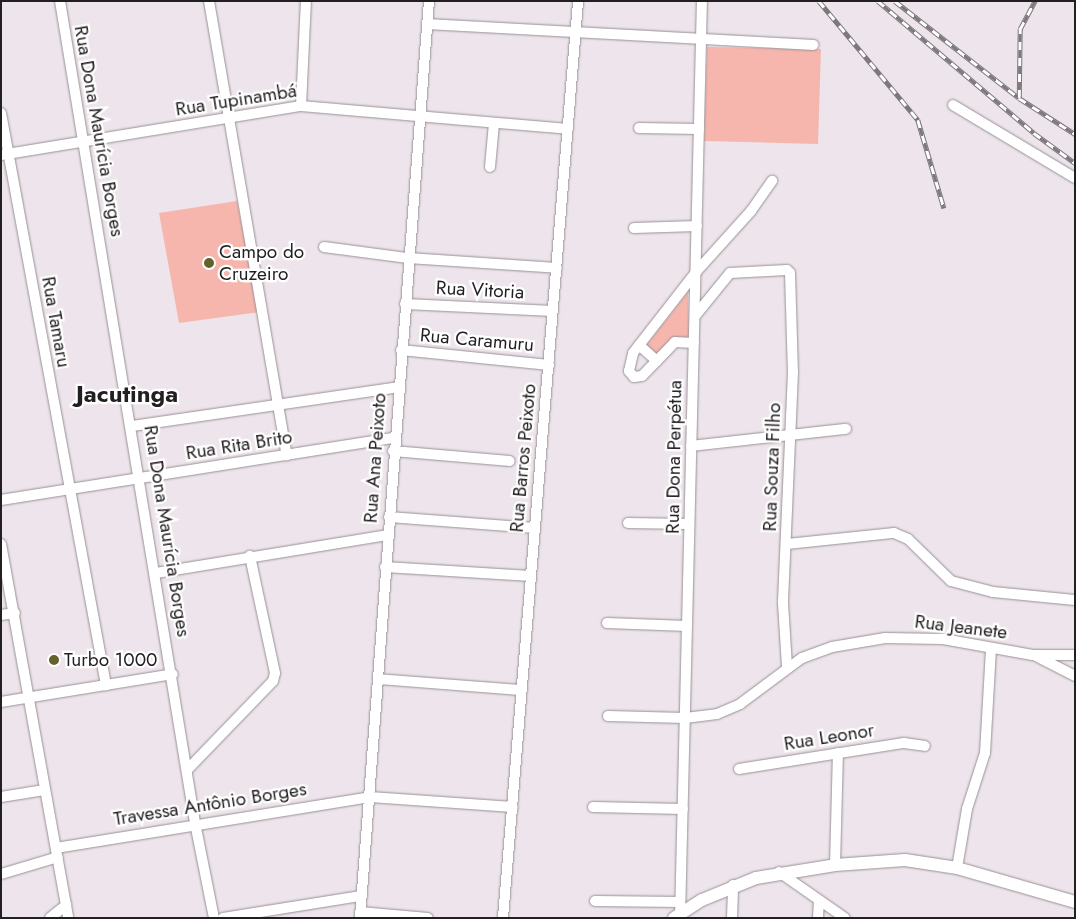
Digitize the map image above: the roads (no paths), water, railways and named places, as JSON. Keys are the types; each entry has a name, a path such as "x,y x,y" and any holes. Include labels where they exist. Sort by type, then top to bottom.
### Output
{"main road":[{"path":"678,913 733,885 779,872 835,864 905,860 957,868 1075,902"}],"street":[{"name":"Rua Dona Maurícia Borges","path":"60,1 173,674 195,823 214,918"},
{"path":"209,1 287,455"},
{"path":"302,106 306,1"},
{"name":"Rua Ana Peixoto","path":"360,915 370,797 393,451 429,1"},
{"name":"Rua Barros Peixoto","path":"504,918 578,1"},
{"name":"Rua Dona Perpétua","path":"678,913 685,718 702,1"},
{"path":"427,24 814,45"},
{"path":"953,105 1075,178"},
{"name":"Rua Tupinambá","path":"5,154 83,143 302,106 568,129"},
{"name":"Rua Tamaru","path":"1,113 5,154 106,685"},
{"path":"490,167 494,123"},
{"path":"639,128 699,130"},
{"path":"694,343 675,342 642,376 631,375 631,358 639,345 696,272 751,211 772,181"},
{"path":"634,228 697,226"},
{"path":"324,247 408,258 557,268"},
{"name":"Rua Souza Filho","path":"694,316 730,273 787,270 793,283 794,323 789,438 788,544 784,603 787,666"},
{"name":"Rua Vitoria","path":"405,304 553,311"},
{"path":"639,345 657,361"},
{"name":"Rua Caramuru","path":"401,350 549,364"},
{"path":"132,426 398,387"},
{"path":"691,446 789,438 846,430"},
{"name":"Rua Rita Brito","path":"1,500 394,438"},
{"path":"393,451 510,461"},
{"path":"389,518 535,528"},
{"path":"628,523 690,524"},
{"path":"788,544 894,533 908,539 941,574 962,585 993,592 1075,600"},
{"path":"156,573 250,556 388,535"},
{"path":"1,544 15,613 44,790 68,918"},
{"path":"188,769 273,681 275,673 250,556"},
{"path":"386,567 531,576"},
{"path":"1,615 15,613"},
{"path":"607,622 687,626"},
{"name":"Rua Jeanete","path":"608,716 685,718 728,711 787,666 832,647 885,638 943,639 1033,655 1075,655"},
{"path":"957,868 967,809 985,753 991,648"},
{"path":"1033,655 1075,676"},
{"path":"1,702 173,674"},
{"path":"378,679 522,690"},
{"name":"Rua Leonor","path":"739,769 904,744 925,746"},
{"path":"835,864 838,753"},
{"path":"1,797 44,790"},
{"name":"Travessa Antônio Borges","path":"1,874 57,852 195,823 370,797 512,806"},
{"path":"592,807 682,809"},
{"path":"779,872 845,918"},
{"path":"732,918 733,885"},
{"path":"223,918 361,896"},
{"path":"595,901 678,913"},
{"path":"818,901 818,918"},
{"path":"50,918 66,905"},
{"path":"360,915 428,918"}],"railway":[{"path":"819,1 918,120 944,208"},
{"path":"878,1 1034,133 1075,163"},
{"path":"895,1 1019,98 1075,134"},
{"path":"1019,98 1020,29 1035,1"}],"place":[{"name":"Campo do Cruzeiro","path":"209,263"},
{"name":"Turbo 1000","path":"54,660"}],"district":[{"name":"Jacutinga","path":"127,394"}]}
